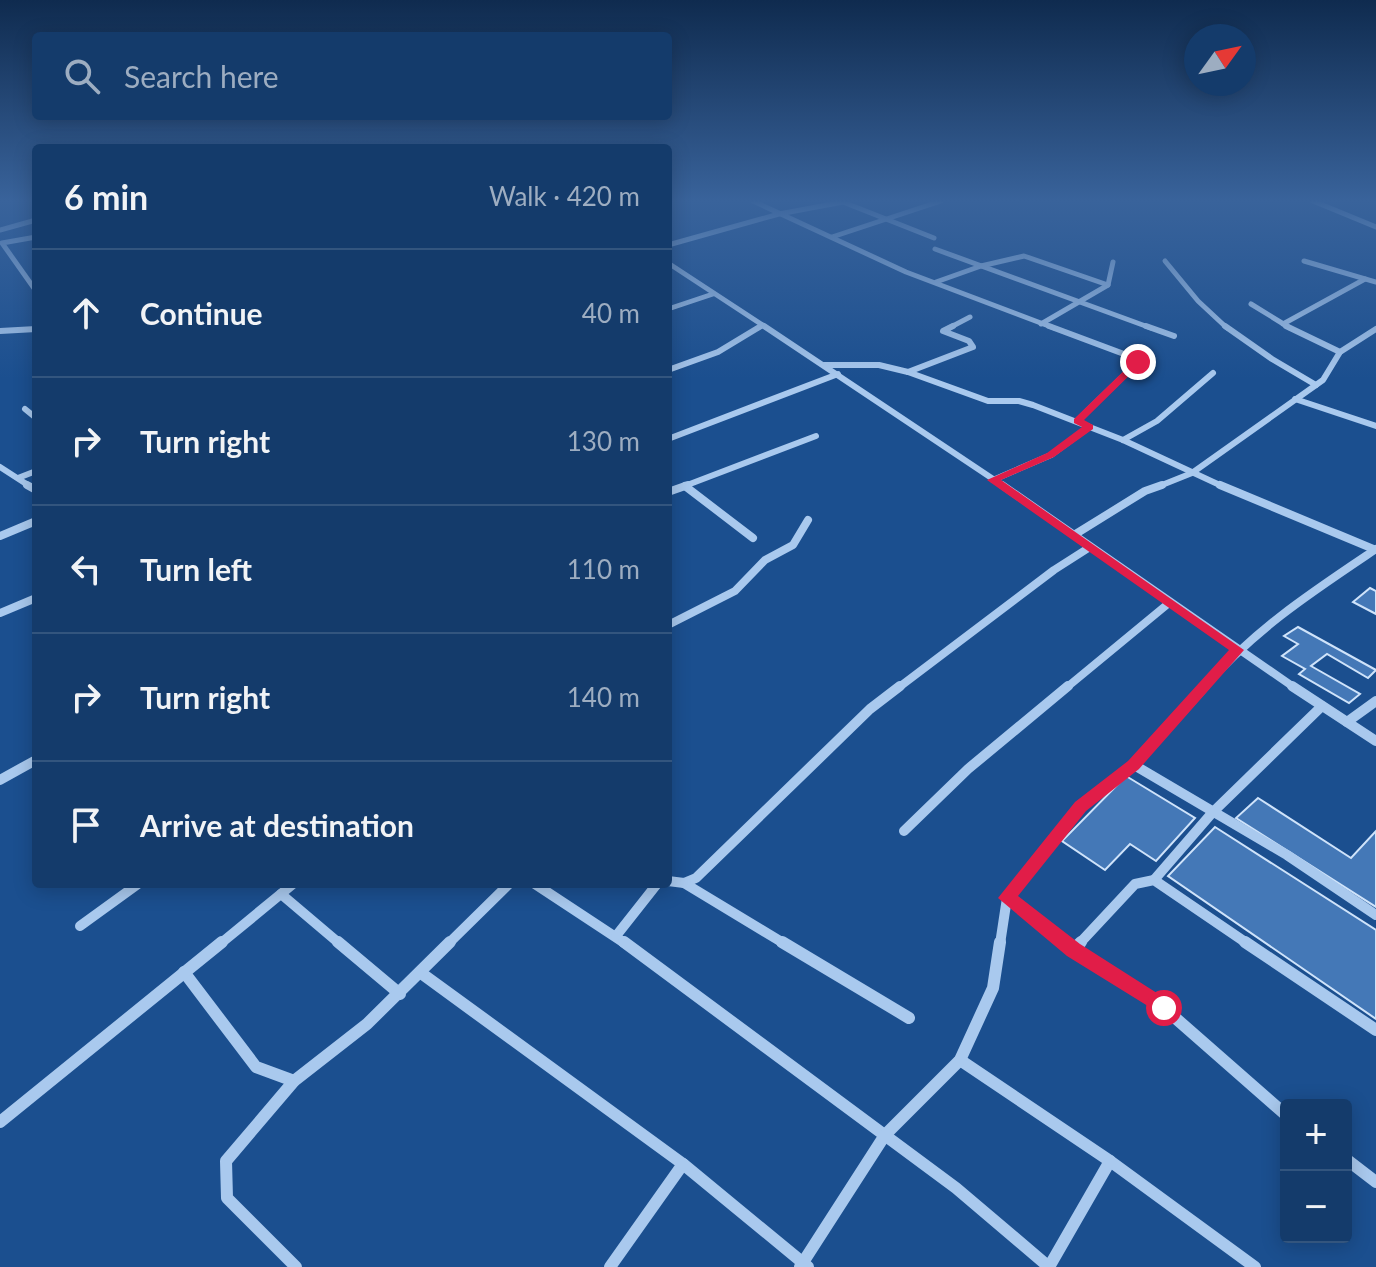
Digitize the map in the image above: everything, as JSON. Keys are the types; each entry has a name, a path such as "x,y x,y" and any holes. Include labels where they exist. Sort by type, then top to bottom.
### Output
{"street":[{"path":"14,260 32,285"},
{"path":"884,260 935,283 1140,360 1077,421"},
{"path":"965,260 1174,336"},
{"path":"935,283 1006,260"},
{"path":"1036,260 1108,285"},
{"path":"1165,261 1189,293 1246,345 1316,385"},
{"path":"1304,261 1376,282"},
{"path":"1041,324 1108,285 1113,262"},
{"path":"672,266 956,452 1237,650 1376,741"},
{"path":"1283,324 1365,279"},
{"path":"672,308 713,294"},
{"path":"1251,304 1283,324 1340,352"},
{"path":"908,372 973,347 969,341 943,331 970,317"},
{"path":"672,369 718,352 762,325"},
{"path":"0,331 32,329"},
{"path":"1074,535 1145,491 1192,473 1323,380 1340,352 1376,329"},
{"path":"823,365 879,365 908,372 988,401 1024,402 1123,440 1192,473 1376,549"},
{"path":"1123,440 1157,421 1213,373"},
{"path":"672,437 838,374"},
{"path":"1295,399 1376,426"},
{"path":"25,409 32,415"},
{"path":"993,480 1051,455 1089,427"},
{"path":"672,491 816,436"},
{"path":"0,467 32,487"},
{"path":"0,478 32,472"},
{"path":"685,486 753,538"},
{"path":"672,623 735,591 765,560 793,545 808,520"},
{"path":"0,536 32,523"},
{"path":"684,883 696,878 870,709 1054,570 1090,547"},
{"path":"421,973 683,1164 804,1266 885,1135 960,1060 993,988 1007,898 1081,807 1134,765 1237,650 1280,613 1376,549"},
{"path":"0,613 32,600"},
{"path":"904,831 968,769 1169,603"},
{"path":"1347,722 1376,701"},
{"path":"1073,950 1135,884 1154,880 1212,813 1322,706"},
{"path":"0,780 32,762"},
{"path":"1134,765 1287,855 1376,915"},
{"path":"1154,880 1376,1030"},
{"path":"672,882 684,883 909,1018"},
{"path":"80,926 132,888"},
{"path":"0,1122 288,888"},
{"path":"296,1267 227,1198 226,1161 294,1081 400,994 505,888"},
{"path":"541,888 616,936 885,1135 956,1188 1049,1267 1110,1161"},
{"path":"616,936 654,888"},
{"path":"281,894 400,994"},
{"path":"1007,898 1073,950 1164,1008 1280,1110"},
{"path":"184,972 256,1067 294,1081"},
{"path":"960,1060 1110,1161 1255,1267"},
{"path":"610,1267 683,1164"},
{"path":"1352,1164 1376,1182"}],"building":[{"path":"1370,588 1376,591 1376,614 1353,602"},
{"path":"1298,627 1376,670 1368,678 1327,654 1311,666 1360,694 1349,703 1299,674 1305,669 1282,656 1298,644 1284,636"},
{"path":"1126,776 1195,818 1156,861 1130,844 1105,870 1062,841"},
{"path":"1258,798 1351,858 1376,831 1376,907 1236,818"},
{"path":"1215,827 1376,930 1376,1019 1168,876"}],"route":[{"path":"1138,362 1077,421 1089,427 1051,455 993,480 1237,650 1134,765 1081,807 1007,898 1073,950 1164,1008"}]}
